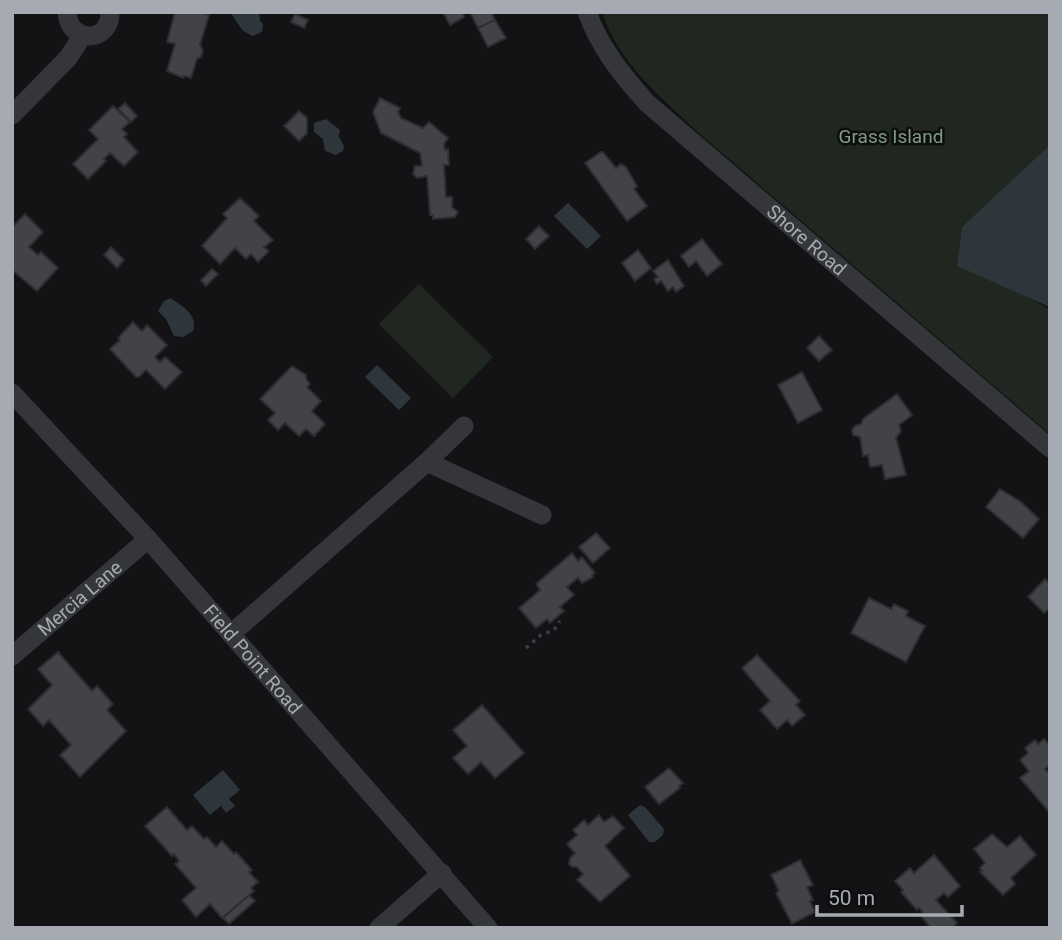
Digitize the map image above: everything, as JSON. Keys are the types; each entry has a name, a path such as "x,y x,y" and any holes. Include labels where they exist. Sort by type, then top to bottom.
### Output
{"street":[{"path":"67,12 70,26 83,35 96,35 103,31 108,25 110,12"},
{"name":"Shore Road","path":"587,12 595,33 616,67 647,103 1050,448"},
{"path":"12,115 68,58 83,35"},
{"name":"Field Point Road","path":"13,395 148,539 488,928"},
{"path":"232,634 427,462 464,426"},
{"path":"427,462 542,515"},
{"name":"Mercia Lane","path":"12,656 148,539"},
{"path":"379,928 442,873"}],"path":[{"path":"526,648 541,635 554,630 560,621"}],"green space":[{"name":"Grass Island","path":"602,12 1050,12 1050,155 982,269 1050,310 1050,434 671,107 630,64 609,30"},
{"path":"419,284 493,357 453,398 379,324"}],"shaded area":[{"path":"230,12 259,12 263,24 262,32 253,36 243,31"},
{"path":"326,119 340,130 339,137 344,146 343,151 336,155 325,151 323,139 314,132 314,123"},
{"path":"1050,145 1050,307 957,266 962,227"},
{"path":"568,203 601,236 587,249 554,216"},
{"path":"170,298 188,311 193,320 193,331 183,337 174,336 166,319 158,311 164,301"},
{"path":"377,365 411,398 399,410 365,377"},
{"path":"223,770 240,790 229,799 235,806 226,813 221,806 210,815 193,795"},
{"path":"640,805 645,807 664,829 663,835 655,842 649,842 628,815"}],"building":[{"path":"175,12 199,12 209,15 200,45 203,50 201,57 197,59 191,78 183,78 167,71 175,44 167,42"},
{"path":"443,12 467,12 463,14 464,17 450,25"},
{"path":"470,12 491,12 495,20 478,28"},
{"path":"295,14 308,20 304,28 291,22"},
{"path":"495,20 506,38 488,47 478,28"},
{"path":"380,98 400,108 398,112 401,118 423,128 429,122 448,138 444,144 445,150 448,149 449,165 444,165 446,197 452,197 452,207 458,212 455,217 433,219 433,215 430,215 427,176 417,178 413,174 415,166 422,166 420,153 381,133 373,112"},
{"path":"125,103 137,116 131,122 118,109"},
{"path":"113,106 130,122 122,129 127,134 124,137 138,152 124,166 110,153 104,159 106,161 88,179 73,164 98,139 89,130"},
{"path":"299,111 307,118 307,133 299,141 284,126"},
{"path":"601,152 616,168 621,164 626,167 637,186 634,189 647,206 627,221 585,163"},
{"path":"240,198 259,216 254,221 273,240 264,247 269,251 258,262 251,254 246,259 235,248 220,264 202,246 227,218 223,214"},
{"path":"25,214 43,232 29,247 38,255 41,252 58,268 37,291 12,270 12,227"},
{"path":"539,226 549,236 535,249 526,239"},
{"path":"702,239 722,264 707,276 696,261 689,267 681,256"},
{"path":"111,247 124,260 117,268 104,255"},
{"path":"638,250 651,268 635,281 622,263"},
{"path":"668,260 684,286 676,292 673,287 668,291 661,281 657,284 654,279 658,277 653,271"},
{"path":"212,269 218,274 206,286 201,280"},
{"path":"133,322 142,331 147,325 167,345 155,357 160,362 165,357 182,372 165,389 146,370 136,377 110,349"},
{"path":"819,336 832,350 819,361 807,348"},
{"path":"292,366 306,375 310,384 307,387 321,401 312,411 325,424 314,436 306,429 299,436 285,423 278,430 268,420 275,413 260,399"},
{"path":"802,372 822,410 798,423 778,385"},
{"path":"897,394 912,415 899,425 901,431 896,438 906,475 885,479 882,465 870,467 868,455 863,456 860,437 853,435 852,430"},
{"path":"1000,489 1021,502 1039,519 1023,538 986,507"},
{"path":"596,533 610,548 593,563 579,547"},
{"path":"572,553 578,561 582,557 595,573 582,583 578,578 567,587 574,595 560,607 564,611 550,623 547,619 536,628 519,608 540,590 536,584"},
{"path":"1045,579 1050,584 1050,608 1044,613 1028,597"},
{"path":"869,598 891,609 894,604 908,611 906,616 925,626 906,662 851,633"},
{"path":"58,652 92,691 97,686 113,704 107,710 126,731 80,777 60,755 71,745 49,720 43,726 28,709 52,685 38,669"},
{"path":"757,655 800,701 796,705 805,715 792,726 787,720 777,729 760,710 770,701 742,668"},
{"path":"482,705 524,753 495,778 481,762 468,774 453,758 467,746 453,730"},
{"path":"1044,739 1050,745 1050,765 1045,769 1050,774 1050,813 1020,778 1029,771 1020,760 1028,753 1025,748 1035,740 1038,744"},
{"path":"669,768 683,783 659,804 645,787"},
{"path":"167,807 187,830 192,826 216,847 222,841 234,854 236,852 252,870 249,872 258,882 251,888 254,891 222,918 210,904 196,917 182,900 196,888 175,864 179,861 174,854 172,856 145,826"},
{"path":"599,815 604,822 613,816 624,828 605,846 630,876 600,902 577,880 583,874 577,867 569,864 575,853 567,844 577,835 573,830 584,820 588,825"},
{"path":"992,834 1007,847 1020,836 1036,855 1011,878 1015,884 1003,895 980,872 985,863 974,849"},
{"path":"934,855 960,886 948,897 944,893 936,900 957,923 952,928 931,928 920,915 923,913 901,892 903,890 895,881 910,868 914,873"},
{"path":"800,860 813,885 807,887 815,912 792,924 776,893 779,891 771,875"},
{"path":"249,895 255,901 229,924 223,918"}]}
